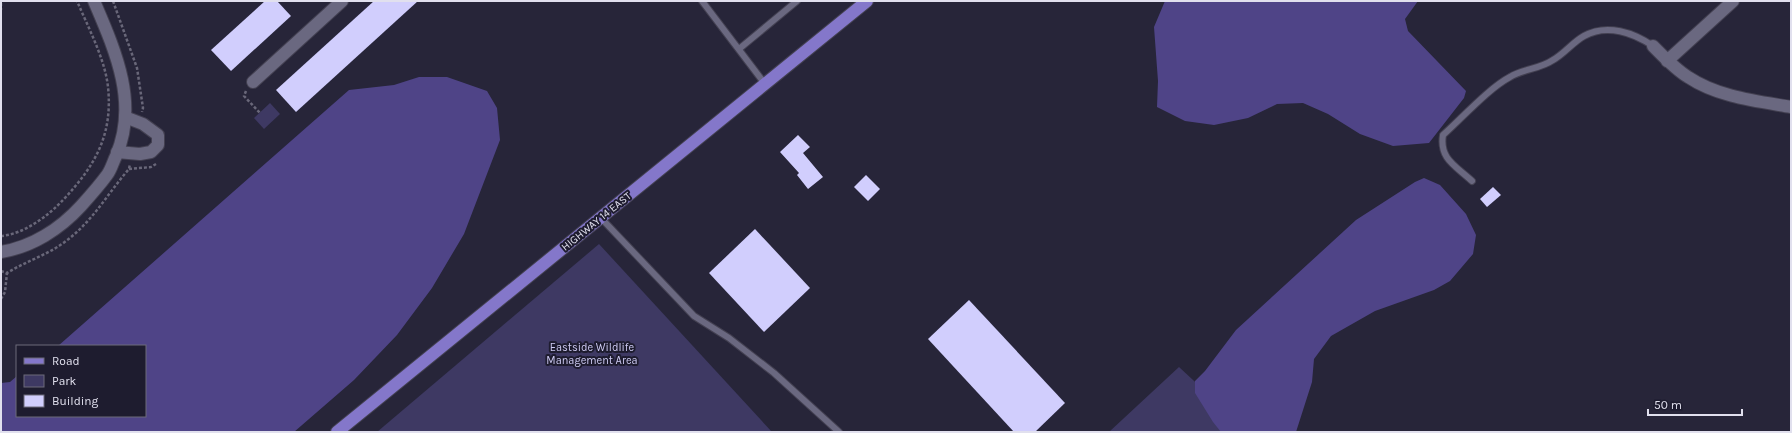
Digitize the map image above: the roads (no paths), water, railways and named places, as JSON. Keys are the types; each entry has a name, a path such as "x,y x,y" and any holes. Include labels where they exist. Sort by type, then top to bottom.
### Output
{"main road":[{"name":"HIGHWAY 14 EAST","path":"337,432 868,1"}],"street":[{"path":"1,252 30,243 62,224 80,207 108,174 117,152 124,133 124,84 120,65 94,1"},
{"path":"253,82 342,1"},
{"path":"1668,61 1733,1"},
{"path":"1653,46 1687,77 1712,90 1744,99 1791,107"},
{"path":"117,152 140,154 151,152 158,145 158,135 151,128 125,117"}],"lane":[{"path":"702,1 765,84"},
{"path":"739,48 797,1"},
{"path":"1472,181 1445,155 1442,144 1443,135 1495,87 1510,76 1552,61 1583,36 1593,32 1612,30 1626,33 1639,37 1653,46"},
{"path":"601,218 694,316 729,338 774,373 839,432"}],"park label":[{"name":"Eastside Wildlife Management Area","path":"592,353"}]}
